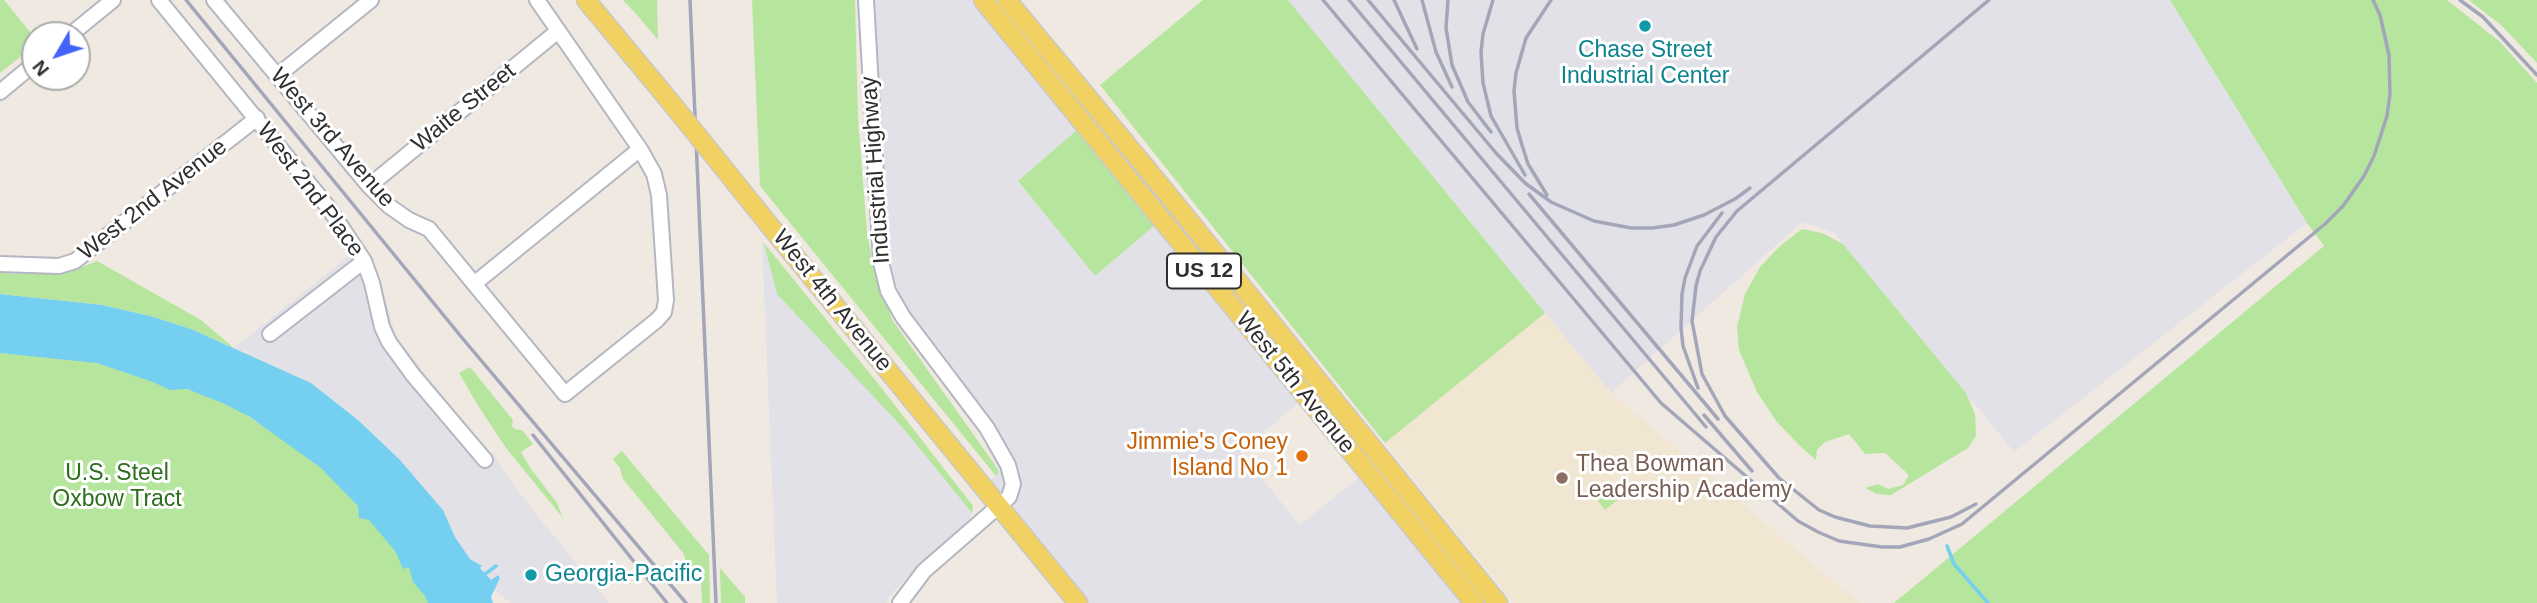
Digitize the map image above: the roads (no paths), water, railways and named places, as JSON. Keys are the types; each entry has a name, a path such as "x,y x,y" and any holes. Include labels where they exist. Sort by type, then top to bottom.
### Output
{"main road":[{"name":"West 4th Avenue","path":"586,0 1078,603"},
{"name":"West 5th Avenue","path":"983,0 1166,225 1432,537 1498,603"},
{"name":"West 5th Avenue","path":"1009,2 1182,212 1432,537 1474,603"},
{"path":"996,16 1009,2"},
{"path":"1166,225 1182,212"}],"street":[{"path":"87,21 113,0"},
{"name":"West 2nd Place","path":"159,0 328,207 364,261 382,327 389,342 485,460"},
{"name":"West 3rd Avenue","path":"214,0 369,186 389,206 409,220 429,229 565,394 664,312 666,300 659,195 654,174 640,149"},
{"path":"276,76 371,0"},
{"path":"474,284 640,149 537,0"},
{"name":"Industrial Highway","path":"866,0 881,261 888,291 904,317 986,428 1011,471 1012,489 1009,497 999,507"},
{"name":"Waite Street","path":"369,186 558,31"},
{"path":"0,92 21,75"},
{"name":"West 2nd Avenue","path":"0,264 55,267 75,261 109,237 257,118"},
{"path":"270,334 364,261"},
{"path":"900,603 924,571 999,507"}],"water":[{"path":"0,294 102,305 150,316 191,329 311,383 358,420 399,459 443,510 455,537 470,559 482,566 480,568 491,580 498,575 500,578 491,597 493,603 428,603 413,582 409,567 403,569 396,552 369,520 359,518 358,506 321,468 250,417 225,404 187,389 170,390 97,363 0,353"}],"waterway":[{"path":"1947,546 1954,564 1988,603"},
{"path":"485,574 496,566"}],"railway":[{"path":"186,0 463,339 686,603"},
{"path":"690,0 716,603"},
{"path":"1323,0 1661,403 1798,521 1839,541 1882,547 1900,547 1929,539 1962,524 2325,224 2343,206 2374,156 2387,116 2390,94 2389,55 2380,15 2373,0"},
{"path":"1349,0 1706,427"},
{"path":"1368,0 1496,153 1525,183 1551,202 1594,221 1631,228 1652,228 1674,225 1704,215 1750,188"},
{"path":"1394,0 1417,49"},
{"path":"1422,0 1436,52 1452,87"},
{"path":"1448,0 1446,28 1452,65 1468,102 1491,132"},
{"path":"1493,0 1483,34 1483,83 1491,116 1525,175"},
{"path":"1547,195 1528,164 1517,128 1514,91 1526,38 1551,0"},
{"path":"1976,504 1951,517 1907,528 1870,526 1819,510 1779,478 1725,416 1702,374 1692,321 1700,271 1716,237 1737,211 1989,0"},
{"path":"2460,0 2483,17 2537,75"},
{"path":"1529,194 1718,419"},
{"path":"1698,388 1683,346 1682,294 1697,246 1722,213"},
{"path":"1704,415 1752,471"},
{"path":"533,435 667,603"}],"place":[{"name":"Chase Street Industrial Center","path":"1645,26"},
{"name":"Jimmie's Coney Island No 1","path":"1302,456"},
{"name":"Thea Bowman Leadership Academy","path":"1562,478"},
{"name":"Georgia-Pacific","path":"531,575"}],"park label":[{"name":"U.S. Steel Oxbow Tract","path":"117,487"}]}
